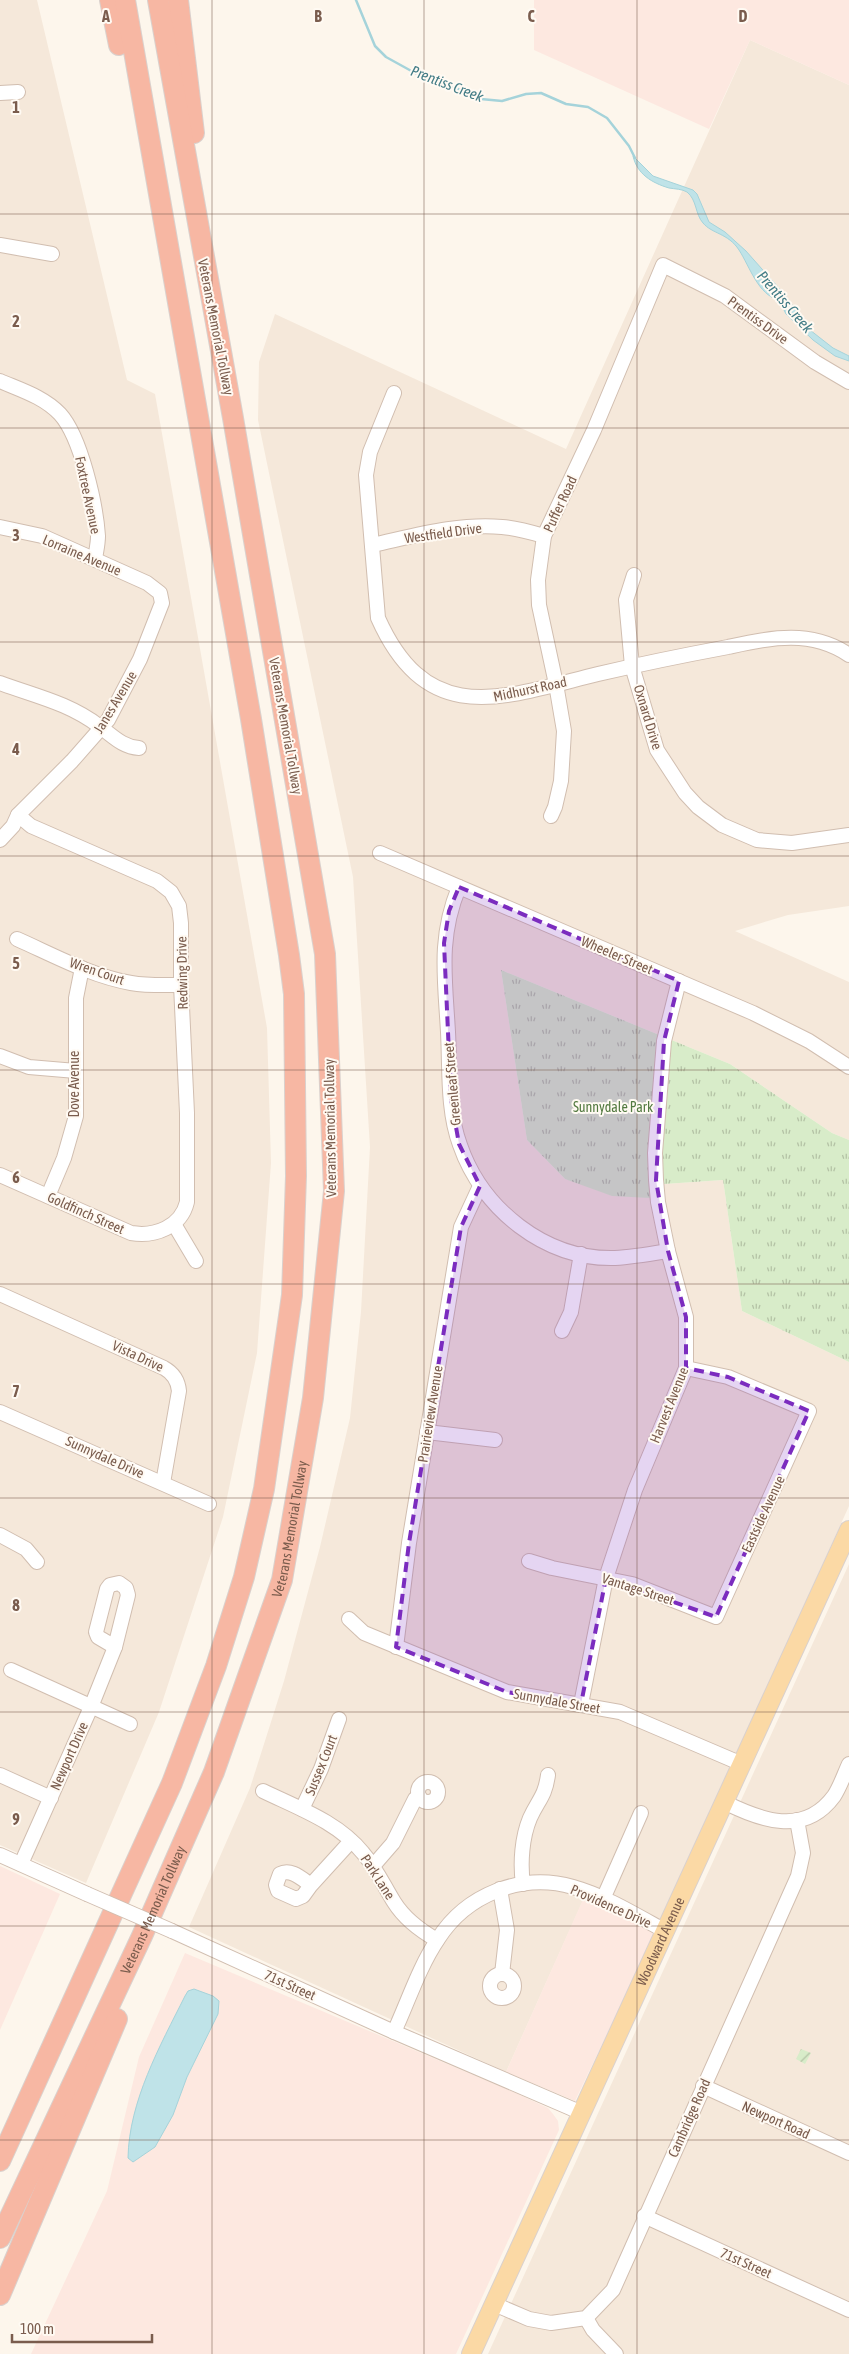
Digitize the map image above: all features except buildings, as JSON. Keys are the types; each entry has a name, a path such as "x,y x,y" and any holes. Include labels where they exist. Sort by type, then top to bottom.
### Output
{"highway":[{"path":"110,0 126,84 146,121"},
{"path":"0,2161 172,1783 218,1657 244,1577 264,1489 292,1295 296,1176 294,994 290,955 253,729 125,0"},
{"name":"Veterans Memorial Tollway","path":"0,2238 142,1936 214,1772 282,1580 313,1398 334,1191 325,954 235,428 158,0"},
{"path":"178,0 199,181 198,227"},
{"path":"0,2295 130,1988 142,1936"},
{"path":"0,2128 32,2067 53,2043"}],"main road":[{"name":"Woodward Avenue","path":"471,2354 849,1530"}],"street":[{"path":"0,93 18,92"},
{"path":"0,245 52,254"},
{"name":"Prentiss Drive","path":"663,265 725,296 815,362 849,382"},
{"name":"Puffer Road","path":"551,816 555,807 563,759 564,731 539,605 538,580 544,536 594,430 663,265"},
{"name":"Foxtree Avenue","path":"0,381 40,398 67,423 81,454 96,522 98,542 95,559"},
{"name":"Midhurst Road","path":"394,393 366,466 378,618 393,647 406,664 422,677 448,691 477,698 506,697 632,666 790,636 817,640 849,655"},
{"name":"Westfield Drive","path":"372,545 438,531 471,527 502,527 544,536"},
{"name":"Lorraine Avenue","path":"0,528 42,536 147,583 160,593"},
{"name":"Oxnard Drive","path":"634,576 626,600 632,666 661,757 685,793 711,818 734,832 770,842 806,841 849,835"},
{"name":"Janes Avenue","path":"0,840 13,826 18,815 102,728 122,695 140,659 161,608 160,593"},
{"path":"0,683 60,703 87,717 128,747 139,748"},
{"name":"Janes Avenue","path":"0,826 6,820 18,815"},
{"name":"Redwing Drive","path":"18,815 31,826 157,881 167,888 179,906 187,1113 187,1202 185,1209 174,1224"},
{"name":"Wheeler Street","path":"380,853 781,1026 849,1067"},
{"name":"Greenleaf Street","path":"459,887 449,911 444,943 451,1098 459,1144 480,1186 502,1211 528,1232 551,1246 581,1254 614,1258 668,1251"},
{"name":"Wren Court","path":"17,939 82,968 131,983 181,985"},
{"name":"Dove Avenue","path":"48,1196 74,1128 77,1102 76,998 82,968"},
{"name":"Harvest Avenue","path":"580,1704 606,1578 635,1490 686,1368 686,1317 668,1251 658,1202 656,1153 664,1041 679,981"},
{"path":"0,1056 29,1067 76,1071"},
{"name":"Goldfinch Street","path":"0,1175 131,1233 153,1234 174,1224"},
{"name":"Prairieview Avenue","path":"396,1647 409,1543 461,1227 480,1186"},
{"path":"174,1224 196,1261"},
{"path":"562,1331 571,1312 581,1254"},
{"name":"Vista Drive","path":"0,1294 164,1368 172,1374 178,1382 179,1391 163,1483"},
{"name":"Eastside Avenue","path":"686,1368 728,1377 809,1412 716,1617"},
{"name":"Sunnydale Drive","path":"0,1412 209,1504"},
{"path":"427,1432 494,1440"},
{"path":"0,1535 26,1549 37,1562"},
{"name":"Vantage Street","path":"529,1561 552,1568 632,1584 716,1617"},
{"name":"Sunnydale Street","path":"349,1619 364,1634 507,1692 580,1704 632,1716 742,1764"},
{"name":"Newport Drive","path":"21,1864 91,1707 115,1647"},
{"path":"11,1670 130,1724"},
{"name":"Sussex Court","path":"302,1809 321,1769 339,1719"},
{"path":"724,1802 766,1820 780,1822 797,1820 810,1815 830,1801 849,1764"},
{"path":"0,1775 51,1798"},
{"path":"523,1884 521,1871 528,1826 546,1792 548,1775"},
{"name":"Park Lane","path":"263,1791 302,1809 336,1829 351,1841 373,1866 395,1904 424,1932 437,1940"},
{"path":"373,1866 393,1843 415,1800 419,1796"},
{"path":"603,1899 641,1813"},
{"name":"Cambridge Road","path":"586,2318 613,2290 644,2216 798,1876 803,1853 797,1820"},
{"path":"311,1885 351,1841"},
{"name":"71st Street","path":"0,1855 394,2032 582,2113"},
{"name":"Providence Drive","path":"394,2032 437,1940 455,1917 473,1903 500,1889 523,1884 562,1884 603,1899 665,1931"},
{"path":"500,1889 507,1930 502,1974"},
{"name":"Newport Road","path":"703,2086 849,2153"},
{"name":"71st Street","path":"644,2216 849,2310"},
{"path":"494,2304 540,2322 551,2323 586,2318 608,2349 616,2354"}],"highlighted area":[{"path":"459,887 679,981 664,1041 656,1180 668,1251 686,1317 686,1368 728,1377 809,1411 716,1617 606,1578 581,1704 507,1692 396,1647 409,1543 461,1227 480,1186 459,1144 451,1099 444,943 449,911"}],"shaded area":[{"path":"0,0 37,0 127,380 155,394 267,1028 271,1163 257,1353 223,1517 159,1712 86,1883 0,1845"},
{"path":"534,0 849,0 849,85 750,40 709,129 534,50"},
{"path":"750,40 849,85 849,906 788,915 735,931 849,982 849,1140 832,1133 730,1064 501,970 527,1140 565,1179 650,1198 650,1185 723,1180 742,1311 849,1362 849,1506 661,1921 589,1887 506,2072 189,1927 250,1788 284,1681 320,1547 350,1418 361,1312 370,1147 353,877 258,420 259,362 275,314 566,449"},
{"path":"849,1564 849,2354 488,2354"},
{"path":"0,1866 60,1894 0,2030"},
{"path":"589,1886 661,1921 575,2101 506,2072"},
{"path":"185,1953 518,2094 548,2108 558,2121 559,2130 456,2354 31,2354 107,2191 139,2057"}],"green space":[{"name":"Sunnydale Park","path":"501,970 730,1064 832,1133 849,1140 849,1362 742,1311 723,1180 650,1185 650,1198 612,1196 565,1179 527,1140"},
{"path":"801,2049 811,2053 805,2064 796,2059"}],"water":[{"path":"633,156 653,176 693,190 697,194 709,222 725,232 746,251 785,295 810,330 833,348 849,356 849,361 835,356 813,340 786,314 779,300 765,292 755,280 735,244 703,223 693,199 687,192 669,188 646,177 638,168"},
{"path":"194,1989 213,1996 219,2001 218,2014 187,2077 173,2115 155,2147 133,2162 128,2158 130,2137 140,2095 156,2054 185,1996 188,1991"}],"waterway":[{"name":"Prentiss Creek","path":"356,0 375,46 386,57 415,73 481,99 502,101 526,94 541,93 566,104 588,107 607,118 629,146 635,158"}]}
